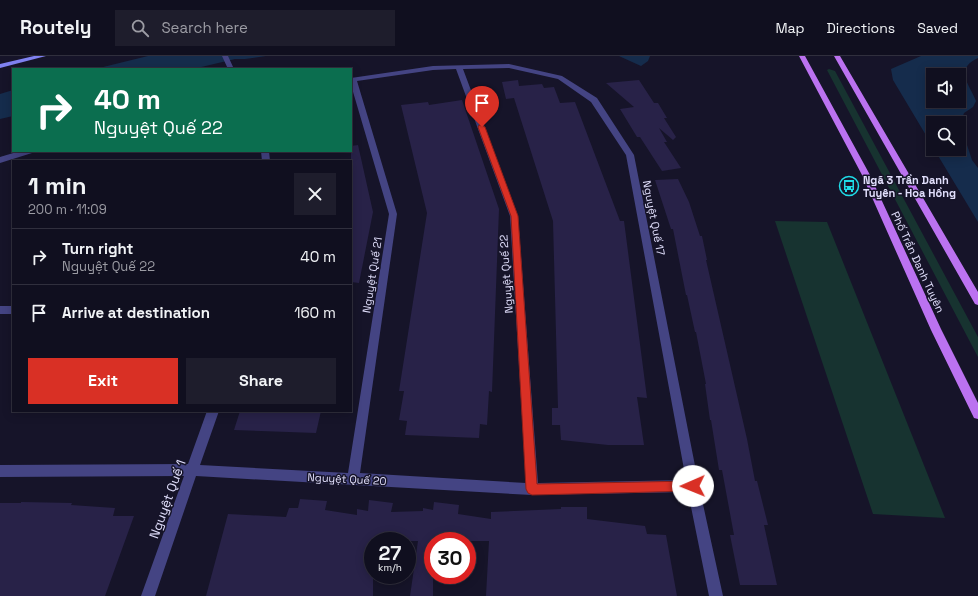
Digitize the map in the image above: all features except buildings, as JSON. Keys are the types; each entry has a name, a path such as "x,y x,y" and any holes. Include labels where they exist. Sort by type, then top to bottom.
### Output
{"main road":[{"path":"0,66 43,56"},
{"name":"Phố Trần Danh Tuyên","path":"802,56 866,175 936,330 978,414"},
{"path":"837,56 978,301"}],"street":[{"path":"225,56 231,68"},
{"name":"Nguyệt Quế 17","path":"352,80 433,68 509,66 560,77 594,100 630,156 693,486 716,596"},
{"name":"Nguyệt Quế 22","path":"459,68 514,216 532,489"},
{"name":"Nguyệt Quế 21","path":"352,80 394,214 353,479"},
{"path":"0,160 26,152"},
{"path":"0,310 12,310"},
{"name":"Nguyệt Quế 1","path":"148,596 194,470 213,412"},
{"name":"Nguyệt Quế 20","path":"0,471 194,470 532,489 693,486"}],"green space":[{"path":"829,69 835,71 978,337 978,357 827,70"},
{"path":"775,221 827,222 945,518 873,514"}],"water":[{"path":"148,56 266,56 235,59 197,68 99,68"},
{"path":"619,56 650,56 648,61 641,66"},
{"path":"921,56 978,56 978,58 971,62 966,70 966,68 926,68 926,108 966,108 966,80 976,101 973,107 964,113 963,116 926,116 926,135 893,80 891,69"},
{"path":"12,90 12,116 0,119 0,94"},
{"path":"966,142 972,160 978,168 978,222 938,156 966,156"}],"place":[{"name":"Ngã 3 Trần Danh Tuyên - Hoa Hồng","path":"849,186"}],"route":[{"path":"482,127 514,216 532,489 693,486"}]}
